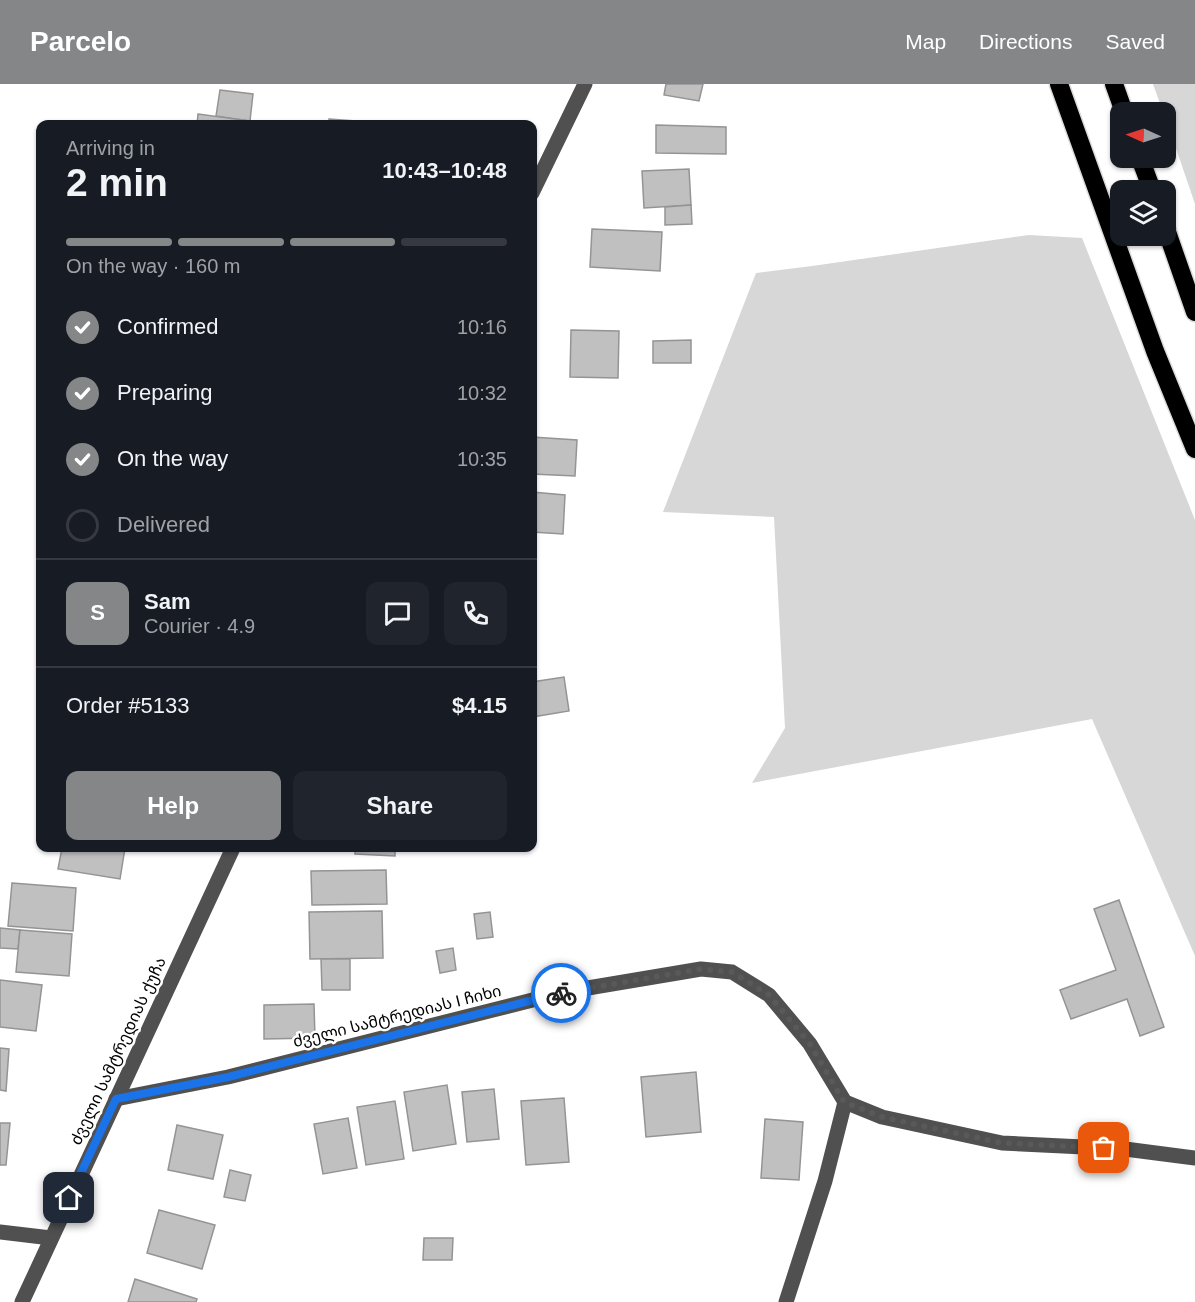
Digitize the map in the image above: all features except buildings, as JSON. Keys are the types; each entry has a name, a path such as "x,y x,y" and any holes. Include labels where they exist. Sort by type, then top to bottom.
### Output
{"highway":[{"path":"1059,84 1155,351 1195,449"},
{"path":"1114,84 1120,102"},
{"path":"1172,246 1195,312"}],"street":[{"path":"537,183 585,84"},
{"name":"ძველი სამტრედიას ქუჩა","path":"21,1302 231,852"},
{"name":"ძველი სამტრედიას I ჩიხი","path":"116,1099 228,1077 564,992 701,969 732,972 769,995 810,1044 844,1102"},
{"path":"786,1302 825,1181 844,1102 882,1117 1002,1143 1125,1149 1195,1158"},
{"path":"0,1232 51,1238"}],"shaded area":[{"path":"1153,84 1195,84 1195,204 1176,148 1176,102 1159,102"},
{"path":"1029,235 1082,238 1195,520 1195,956 1092,719 752,783 785,728 774,517 663,512 756,273"}],"way so far":[{"path":"561,993 701,969 732,972 769,995 810,1044 844,1102 882,1117 1002,1143 1104,1148"}],"route":[{"path":"69,1198 116,1099 228,1077 561,993"}]}
